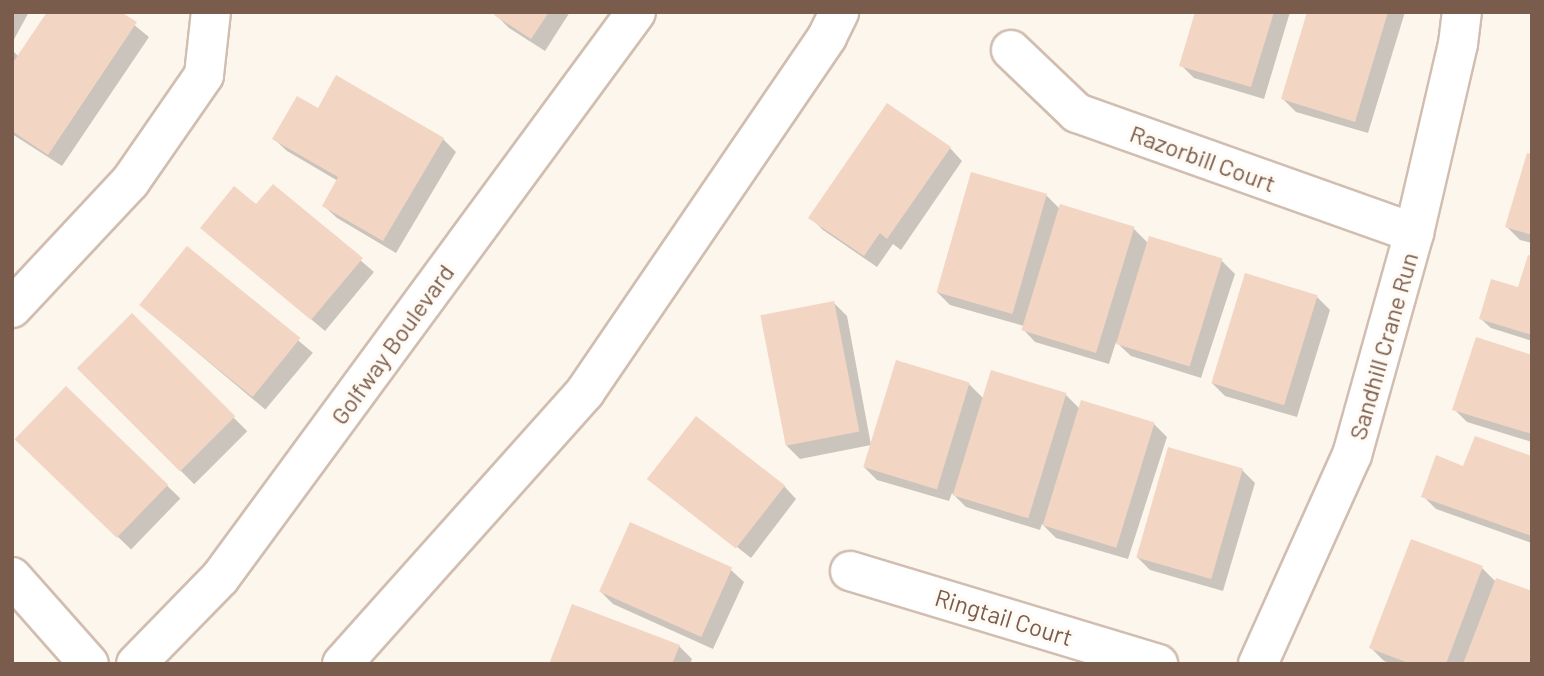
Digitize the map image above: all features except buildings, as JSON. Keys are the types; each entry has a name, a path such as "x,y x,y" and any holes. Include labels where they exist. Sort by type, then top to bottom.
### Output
{"street":[{"path":"12,308 130,182 204,75 211,12"},
{"name":"Golfway Boulevard","path":"136,664 220,578 636,12"},
{"path":"342,664 585,391 827,37 839,12"},
{"name":"Sandhill Crane Run","path":"1258,664 1352,455 1414,233 1458,44 1462,12"},
{"name":"Razorbill Court","path":"1011,50 1077,113 1414,233"},
{"name":"Ringtail Court","path":"850,571 1158,664"},
{"path":"12,577 89,664"}]}
